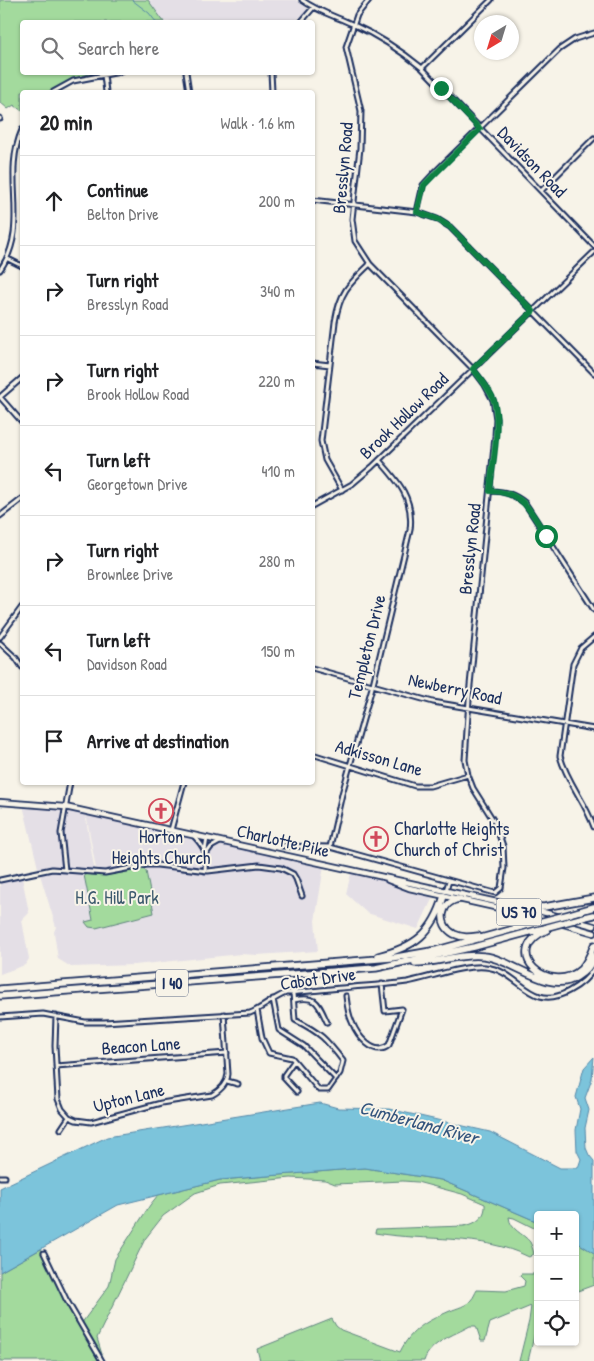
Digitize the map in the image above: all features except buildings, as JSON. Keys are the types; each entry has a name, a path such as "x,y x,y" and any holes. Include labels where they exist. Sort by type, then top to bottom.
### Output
{"highway":[{"path":"355,961 398,951 419,940 439,912 445,893"},
{"path":"514,906 544,906 594,898"},
{"path":"460,899 453,900 447,904 443,916 445,926 451,932 460,936 488,936"},
{"name":"I 40","path":"0,989 391,958 488,936 594,907"},
{"path":"594,915 550,927 529,944 526,952 528,962 536,971 546,977 558,978 570,976 581,969 588,960 594,945"},
{"name":"I 40","path":"0,996 376,968 474,947 550,927"},
{"path":"400,964 480,955 503,960 539,979 551,982 565,982 574,980 584,972 594,957"}],"main road":[{"name":"Charlotte Pike","path":"0,802 65,807 382,878 409,888 542,911 594,926"},
{"name":"Charlotte Pike","path":"445,893 460,899 539,917 594,933"}],"street":[{"name":"Davidson Road","path":"302,0 313,8 353,24 392,44 422,68 594,246"},
{"name":"Bresslyn Road","path":"369,0 357,15 346,47 361,104 362,124 352,219 355,241 370,264 473,369 489,390 494,400 495,410 495,436 465,760 468,775 474,789 499,833 504,852 504,875 501,888 495,893 449,881"},
{"path":"422,68 491,0"},
{"path":"303,20 313,8"},
{"path":"417,212 424,185 560,49 575,39 594,33"},
{"path":"57,90 73,82 104,75 106,90"},
{"path":"186,75 189,90"},
{"path":"271,75 272,90"},
{"path":"0,270 8,259 16,231 14,154 20,136"},
{"path":"541,191 594,138"},
{"path":"315,200 417,212 437,219 450,227 594,373"},
{"name":"Brook Hollow Road","path":"315,504 356,481 594,252"},
{"path":"8,259 20,265"},
{"path":"342,490 325,460 321,441 335,322 341,298 350,283 370,264"},
{"path":"315,363 330,365"},
{"path":"20,380 0,397 20,420"},
{"name":"Templeton Drive","path":"330,847 409,537 411,520 409,504 404,490 379,460"},
{"path":"490,491 508,492 525,504 594,610"},
{"path":"0,516 20,501"},
{"path":"0,637 20,610"},
{"path":"594,637 581,648 573,664 560,756 563,768 589,813 594,826"},
{"path":"0,643 12,654 20,665"},
{"name":"Newberry Road","path":"315,669 433,702 594,729"},
{"name":"Adkisson Lane","path":"315,755 418,786 430,786 468,775"},
{"path":"65,870 61,833 69,785"},
{"path":"171,830 183,785"},
{"path":"192,834 203,846 205,853"},
{"path":"204,871 207,838"},
{"path":"205,853 220,841"},
{"path":"283,846 330,847 449,881 445,893"},
{"path":"297,858 299,846"},
{"path":"0,880 52,869 105,873 147,865 204,871 248,865 264,865 282,868 294,876 302,896"},
{"name":"Cabot Drive","path":"0,1017 43,1014 85,1022 104,1022 250,1012 286,993 405,982 469,968 485,967 508,974 530,992 548,998 564,994 577,987 585,981 594,968"},
{"path":"346,996 351,1021 357,1032 371,1047 377,1050 385,1048 389,1045 402,1009 385,1011 382,984"},
{"path":"257,1010 262,1038 269,1053 292,1058 319,1090 324,1092 328,1090 336,1079 343,1061 326,1039 316,1031 295,1020 293,993"},
{"path":"294,1000 314,999 317,1001 327,1022"},
{"path":"274,1000 279,1030 304,1046 336,1079"},
{"path":"224,1014 227,1081 238,1084"},
{"path":"56,1016 54,1038 58,1099 62,1110 69,1117 61,1129"},
{"name":"Beacon Lane","path":"56,1066 227,1053"},
{"path":"294,1061 284,1074 284,1078 297,1092"},
{"name":"Upton Lane","path":"69,1117 91,1122 161,1103 212,1095 221,1089 227,1081"},
{"path":"0,1177 5,1177"},
{"path":"44,1253 66,1298 102,1361"}],"shaded area":[{"path":"148,0 296,0 307,8 306,12 296,20 163,20"},
{"path":"23,805 85,813 94,867 94,920 153,912 144,853 144,863 102,871 96,869 86,813 141,825 143,847 148,827 324,866 315,921 318,951 257,955 241,954 134,965 71,967 58,959 54,932 56,927 38,868"},
{"path":"351,873 378,879 433,897 418,929 367,913 346,894"},
{"path":"22,877 29,913 22,920 29,959 25,965 0,974 0,881"}],"green space":[{"path":"0,0 148,0 163,20 20,20 20,75 86,75 51,90 20,90 20,110 14,105 8,109 0,102"},
{"name":"H.G. Hill Park","path":"143,869 146,871 154,913 96,928 89,927 85,922 93,920 84,875 108,875"},
{"path":"365,1168 441,1180 534,1220 534,1228 509,1217 514,1228 530,1242 534,1254 529,1257 510,1249 473,1241 375,1233 376,1229 464,1226 476,1222 484,1213 485,1204 462,1194 417,1182 335,1184 325,1180 291,1178 220,1185 195,1193 163,1216 145,1239 97,1338 104,1361 0,1361 0,1272 41,1249 81,1324 109,1286 115,1259 158,1195 220,1180"},
{"path":"579,1244 594,1253 594,1285 579,1291"},
{"path":"521,1274 534,1274 534,1336 528,1361 519,1361 531,1306 490,1323 485,1341 481,1341 476,1326 470,1326 450,1336 431,1349 424,1361 260,1361 257,1349 332,1319 341,1330 400,1352 409,1337 421,1327 434,1318 467,1304 477,1290 506,1291 524,1286 525,1281 520,1276"}],"water":[{"name":"Cumberland River","path":"594,1057 592,1079 585,1098 589,1110 585,1128 586,1148 594,1161 594,1253 579,1244 579,1211 534,1211 534,1220 441,1180 365,1168 220,1180 118,1205 0,1272 0,1188 107,1137 320,1103 338,1108 389,1109 490,1132 560,1168 578,1168 581,1159 577,1151 576,1130 580,1109 576,1097 584,1068"}],"waterway":[{"path":"132,0 149,13 154,20"}],"place":[{"name":"Horton Heights Church","path":"161,811"},
{"name":"Charlotte Heights Church of Christ","path":"376,839"}],"route":[{"path":"441,88 480,129 424,185 417,212 437,219 460,235 533,311 473,369 485,384 494,400 496,419 490,491 508,492 519,498 529,508 546,536"}]}
